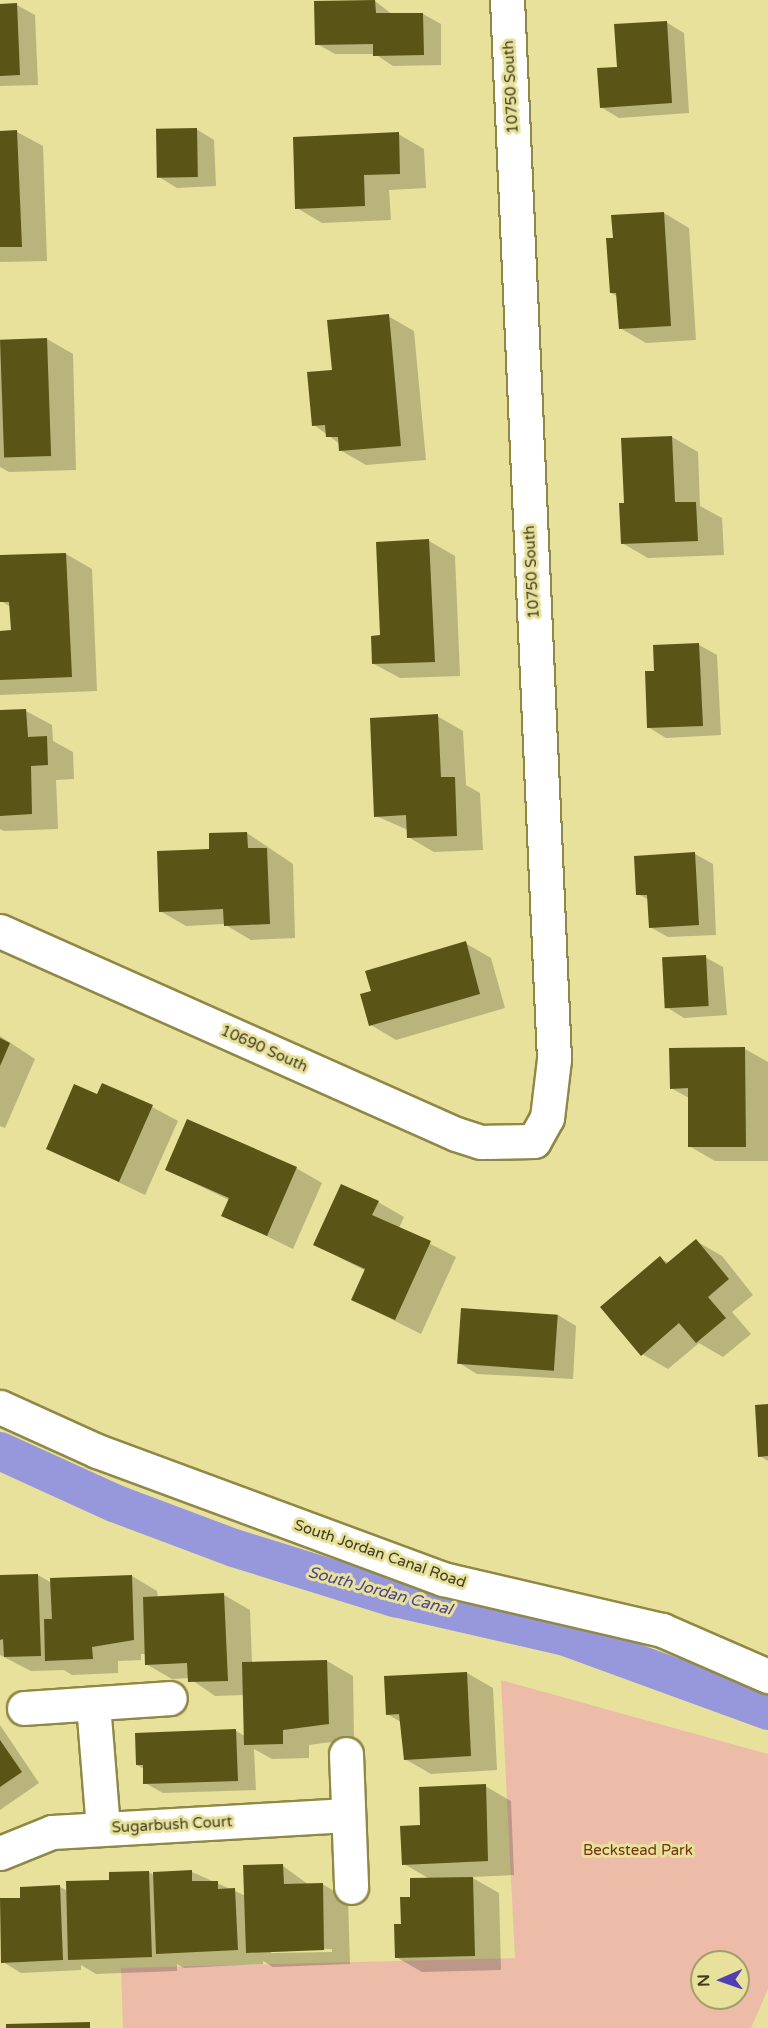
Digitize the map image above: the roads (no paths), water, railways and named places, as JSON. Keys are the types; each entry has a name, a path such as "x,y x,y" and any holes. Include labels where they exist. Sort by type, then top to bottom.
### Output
{"street":[{"name":"10750 South","path":"507,0 554,1059 547,1118 534,1140"},
{"name":"10690 South","path":"0,932 456,1134 481,1142 534,1140"},
{"name":"South Jordan Canal Road","path":"0,1407 97,1451 444,1579 662,1630 768,1676"},
{"path":"24,1708 170,1698"},
{"path":"93,1704 103,1829"},
{"path":"346,1754 351,1887"},
{"name":"Sugarbush Court","path":"0,1853 52,1832 348,1815"}],"waterway":[{"name":"South Jordan Canal","path":"0,1451 114,1503 234,1548 395,1598 565,1637 768,1711"}],"park label":[{"name":"Beckstead Park","path":"638,1851"}]}
